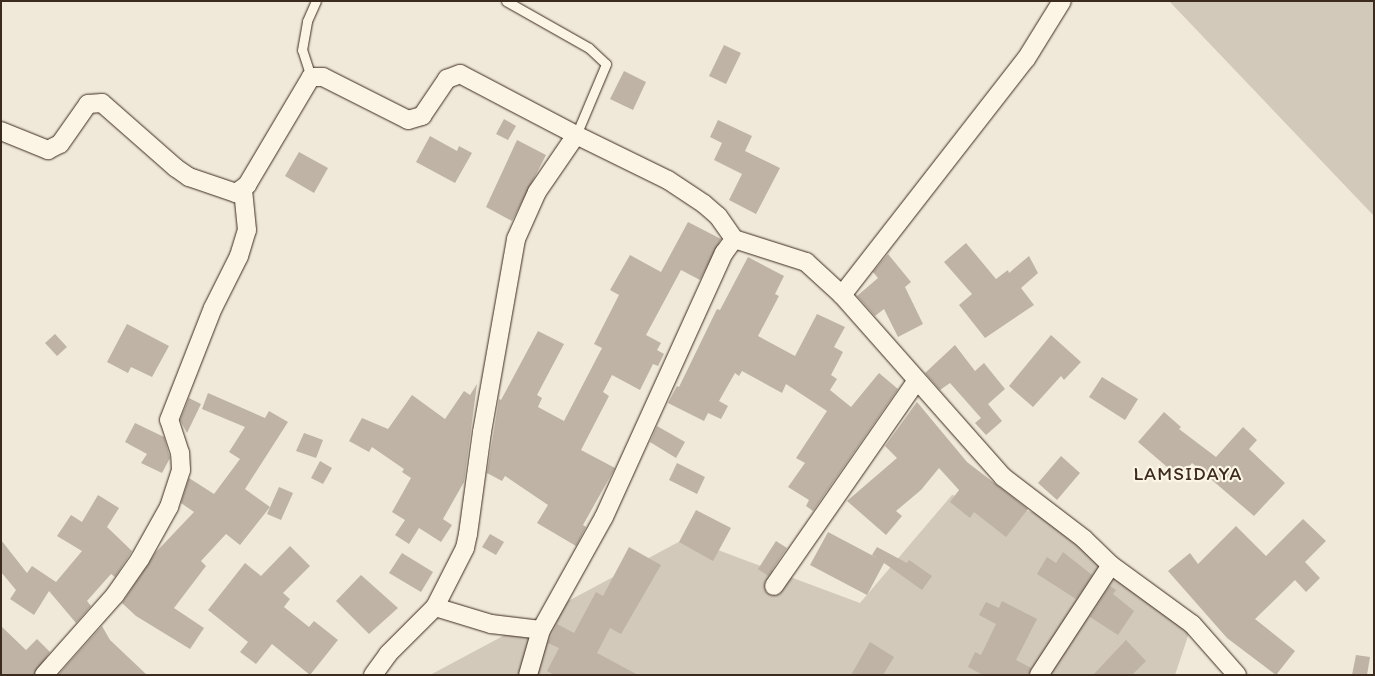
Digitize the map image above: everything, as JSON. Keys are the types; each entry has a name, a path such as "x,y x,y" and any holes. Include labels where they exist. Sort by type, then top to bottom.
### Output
{"street":[{"path":"842,295 1026,59 1062,1"},
{"path":"44,675 115,595 140,559 169,507 181,470 180,453 169,420 213,308 239,256 247,230 243,190 311,77 323,77 408,120 422,116 447,79 460,74 576,136 668,180 697,199 718,216 734,239 806,262 842,295 916,382 1003,477 1084,539 1111,565 1192,624 1236,675"},
{"path":"1,131 48,150 60,144 88,104 102,103 119,114 159,156 189,177 230,193 243,190"},
{"path":"373,675 388,654 435,607 465,548 478,458 516,239 537,192 576,136"},
{"path":"528,675 541,630 604,517 720,262 734,239"},
{"path":"774,586 916,382"},
{"path":"1040,675 1111,565"},
{"path":"435,607 491,624 541,630"}],"lane":[{"path":"311,77 302,50 307,21 316,1"},
{"path":"506,1 589,48 606,64 600,85 576,136"}],"shaded area":[{"path":"1169,1 1374,1 1374,216"},
{"path":"952,495 1056,517 1192,624 1175,675 430,675 686,538 860,603"}],"building":[{"path":"724,45 741,53 726,84 709,76"},
{"path":"624,71 646,82 633,110 610,99"},
{"path":"504,119 516,126 508,140 496,134"},
{"path":"718,120 752,136 745,151 780,168 756,214 729,200 742,174 714,160 722,143 710,137"},
{"path":"430,136 457,151 459,146 472,153 455,183 416,162"},
{"path":"517,140 546,155 512,221 486,207"},
{"path":"299,152 328,168 314,193 285,176"},
{"path":"688,222 721,239 700,280 681,270 646,335 661,343 657,350 664,354 658,366 653,364 640,390 612,375 603,392 609,396 581,450 615,468 583,525 586,527 576,546 537,523 548,505 505,476 502,481 487,473 499,399 501,400 538,331 564,344 537,395 542,398 538,407 564,421 602,348 594,344 619,295 610,290 630,255 661,272"},
{"path":"966,243 996,279 1008,270 1009,273 1029,256 1038,273 1021,288 1034,305 985,338 959,305 972,294 944,262"},
{"path":"888,254 911,282 905,287 923,324 898,337 884,309 875,316 857,296 878,278 873,272"},
{"path":"748,257 784,276 775,294 779,296 758,336 795,356 817,314 845,327 834,347 843,352 831,375 837,379 830,390 851,407 879,373 898,389 813,511 806,506 809,500 788,487 805,463 796,458 827,411 786,384 782,393 742,371 739,376 735,373 719,401 728,406 721,419 708,413 704,421 668,403 677,386 679,387 717,309 720,310"},
{"path":"127,324 169,346 152,377 131,367 128,373 107,362"},
{"path":"55,334 67,347 57,356 45,343"},
{"path":"1051,335 1081,362 1064,380 1061,376 1033,407 1009,386"},
{"path":"955,345 975,371 984,363 1005,389 988,404 1002,421 986,435 975,423 981,418 950,383 940,390 925,373"},
{"path":"1102,377 1138,399 1125,420 1089,397"},
{"path":"477,384 464,482 443,519 452,525 441,542 419,528 409,544 395,535 405,520 392,512 411,478 402,472 404,469 372,447 369,452 349,441 362,418 388,429 412,395 445,419 464,391 470,395"},
{"path":"208,393 265,418 269,411 288,422 245,489 270,507 240,545 226,534 201,561 206,566 174,608 204,628 190,649 136,616 122,603 156,552 194,512 181,503 189,478 214,494 240,459 229,452 245,427 202,409"},
{"path":"189,398 201,404 187,433 180,420"},
{"path":"917,402 967,462 1028,509 1006,537 974,512 970,518 950,502 959,490 939,468 921,490 896,511 902,516 886,535 847,501 897,458 885,446"},
{"path":"1164,412 1181,427 1179,429 1216,457 1243,427 1257,440 1249,449 1285,483 1254,516 1192,463 1180,478 1138,442"},
{"path":"135,423 164,437 170,458 162,473 141,463 147,454 125,442"},
{"path":"657,426 685,442 676,458 650,442"},
{"path":"304,433 323,440 316,458 296,451"},
{"path":"1061,456 1080,473 1057,500 1038,483"},
{"path":"320,461 332,468 323,484 311,478"},
{"path":"677,463 705,477 697,494 669,480"},
{"path":"279,487 293,493 281,520 267,514"},
{"path":"98,495 119,508 107,527 132,551 115,577 111,574 87,601 91,606 76,623 49,591 34,615 10,599 16,590 1,572 1,540 27,573 32,566 56,582 82,551 57,536 71,515 82,522"},
{"path":"696,510 731,528 713,561 679,542"},
{"path":"1303,519 1326,541 1305,562 1320,578 1306,592 1295,580 1255,619 1295,651 1276,675 1227,638 1168,571 1190,553 1198,564 1236,526 1266,556"},
{"path":"828,532 879,559 872,555 877,547 907,563 909,560 932,576 922,590 884,563 867,595 810,565"},
{"path":"490,534 504,542 496,555 482,547"},
{"path":"776,541 787,548 768,576 758,569"},
{"path":"290,546 310,566 283,593 290,599 284,607 309,627 314,621 338,640 310,675 272,644 256,664 240,652 248,642 208,610 245,563 261,576"},
{"path":"629,547 661,565 621,634 610,628 597,653 638,675 554,675 547,671 559,648 548,643 557,624 574,633 596,592 603,596"},
{"path":"1063,552 1092,575 1076,599 1037,574 1047,557 1056,563"},
{"path":"402,553 433,572 421,592 389,573"},
{"path":"361,575 398,608 369,634 336,601"},
{"path":"1110,586 1116,590 1113,594 1134,611 1118,635 1090,617"},
{"path":"1002,601 1037,619 1016,660 1031,668 1028,675 983,675 968,667 975,652 981,655 996,624 979,615 986,602 999,608"},
{"path":"1,626 26,650 37,639 50,652 34,675 1,675"},
{"path":"102,626 110,640 147,675 58,675"},
{"path":"1126,640 1146,661 1132,675 1093,675"},
{"path":"870,642 894,657 883,675 851,675"},
{"path":"1356,655 1370,657 1367,675 1352,675"}],"district":[{"name":"LAMSIDAYA","path":"1188,474"}]}
